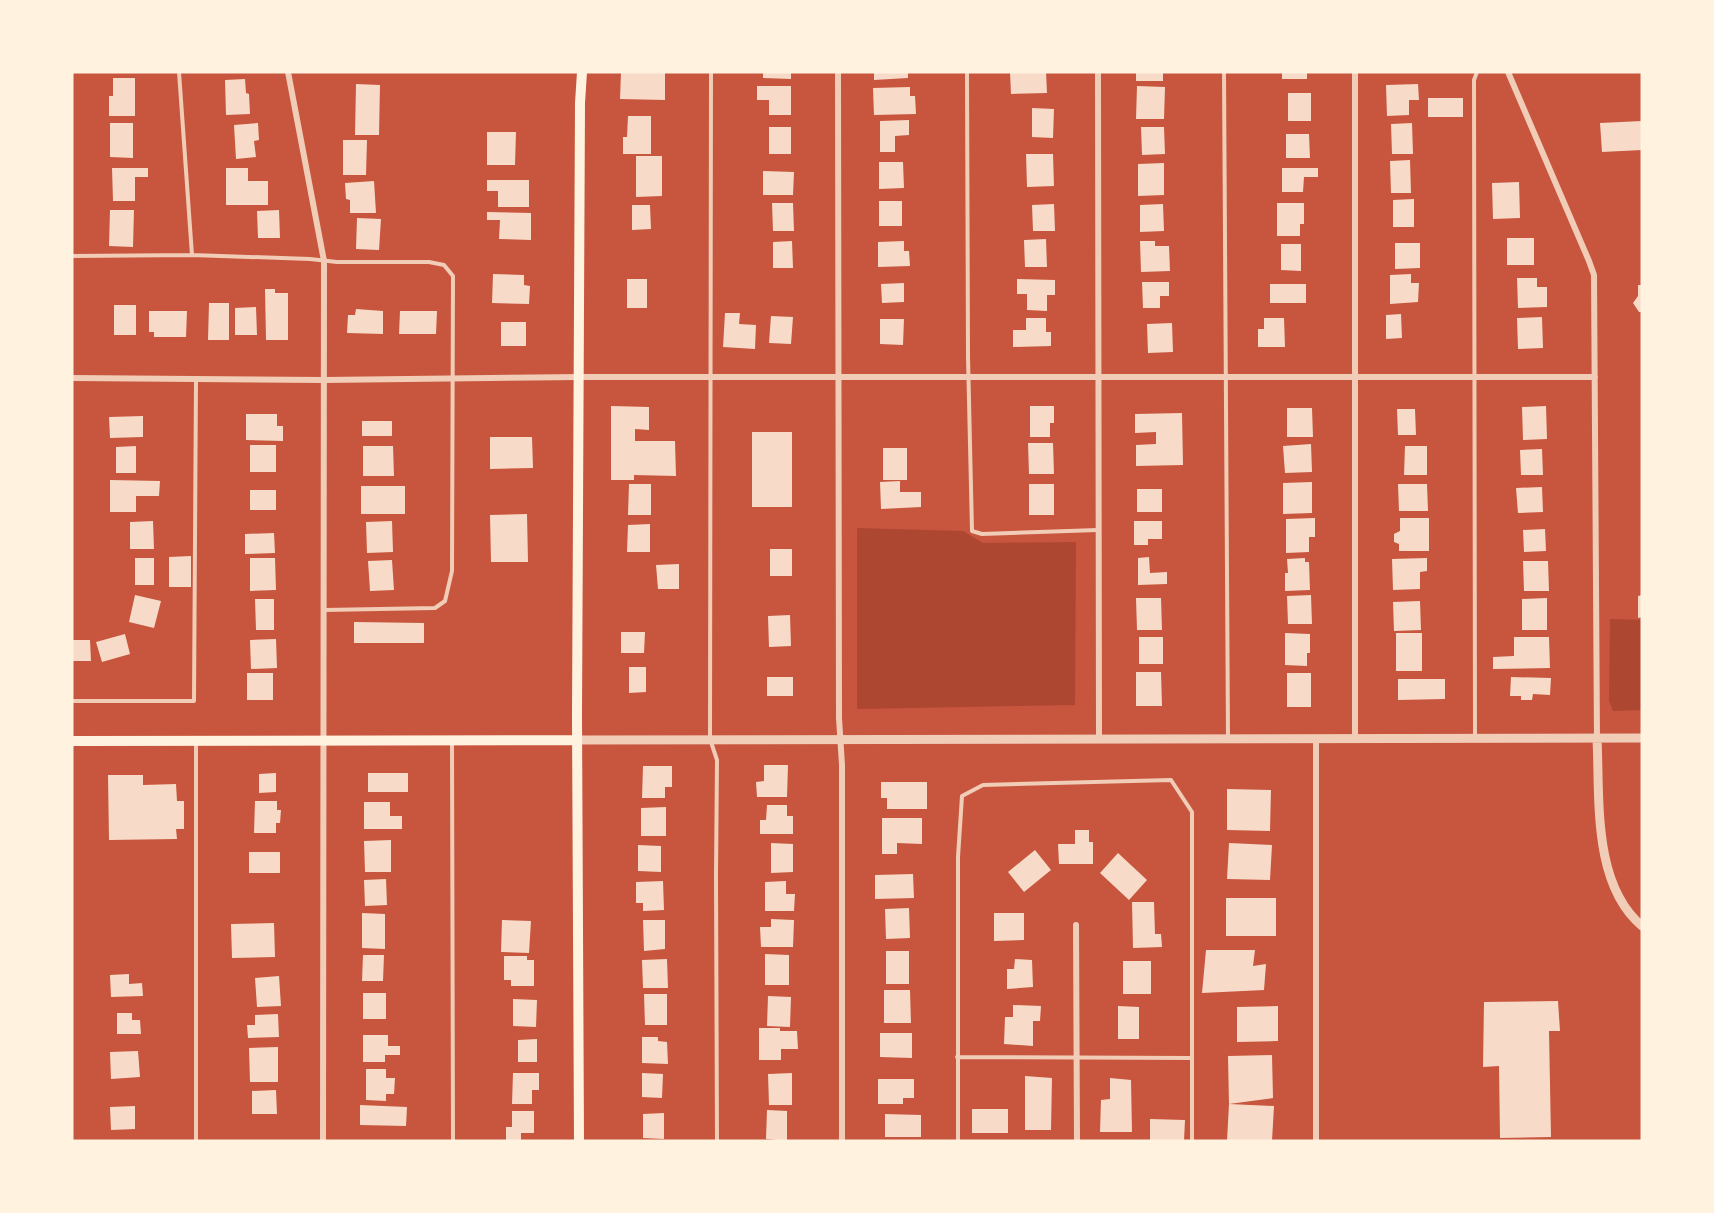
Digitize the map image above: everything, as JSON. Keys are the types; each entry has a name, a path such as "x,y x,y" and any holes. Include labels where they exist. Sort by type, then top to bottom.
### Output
{"main road":[{"path":"579,1141 577,740 582,72"},
{"path":"72,741 577,740"}],"street":[{"path":"288,72 324,261 323,1141"},
{"path":"838,72 842,1141"},
{"path":"1098,72 1099,740"},
{"path":"1355,72 1355,739"},
{"path":"1508,72 1592,269 1594,282 1597,739 1602,832 1605,860 1613,885 1624,906 1642,926"},
{"path":"72,378 324,380 579,377 1595,377"},
{"path":"577,740 1642,738"},
{"path":"1316,739 1316,1141"},
{"path":"1076,925 1077,1141"}],"lane":[{"path":"179,72 192,255"},
{"path":"711,72 710,740 717,760 717,1141"},
{"path":"967,72 968,378 972,531 982,534 1098,530"},
{"path":"1224,72 1228,739"},
{"path":"1475,738 1474,80 1476,72"},
{"path":"72,256 192,255 324,261 429,262 444,265 453,276 452,571 446,601 435,608 324,610"},
{"path":"72,701 194,701 196,379"},
{"path":"196,740 196,1141"},
{"path":"452,740 453,1141"},
{"path":"958,1141 958,857 962,796 983,785 1171,780 1192,812 1192,1141"},
{"path":"957,1057 1192,1058"}],"shaded area":[{"path":"857,528 963,531 983,543 1076,542 1075,705 857,709"},
{"path":"1610,619 1642,620 1642,710 1613,711 1609,701"}],"building":[{"path":"621,72 665,72 665,100 620,99"},
{"path":"763,72 791,72 791,79 763,78"},
{"path":"874,72 908,72 908,78 874,80"},
{"path":"1010,72 1046,72 1047,93 1011,94"},
{"path":"1136,72 1163,72 1163,81 1136,81"},
{"path":"1282,72 1307,72 1307,79 1282,79"},
{"path":"113,78 135,78 135,116 109,116 109,96 113,96"},
{"path":"245,79 246,93 249,94 250,114 226,115 225,80"},
{"path":"356,84 380,85 379,135 355,135"},
{"path":"1418,84 1419,100 1409,100 1409,115 1387,116 1386,85"},
{"path":"757,86 791,86 791,115 769,115 769,100 757,100"},
{"path":"1137,86 1165,87 1164,119 1136,119"},
{"path":"910,87 910,96 915,96 916,114 874,115 873,88"},
{"path":"1288,93 1311,93 1311,121 1288,121"},
{"path":"1428,98 1463,98 1463,117 1428,117"},
{"path":"1032,108 1054,109 1053,138 1032,137"},
{"path":"628,116 651,116 651,154 623,154 623,137 627,137"},
{"path":"909,120 909,135 895,136 895,152 880,152 880,121"},
{"path":"1642,121 1642,150 1602,152 1600,123"},
{"path":"110,123 133,123 133,158 110,157"},
{"path":"258,123 259,140 254,141 256,157 236,159 234,125"},
{"path":"1412,123 1413,154 1392,154 1391,124"},
{"path":"769,127 791,127 791,154 769,154"},
{"path":"1141,127 1164,127 1165,154 1142,155"},
{"path":"487,132 516,132 515,165 487,165"},
{"path":"1286,134 1309,134 1310,158 1286,158"},
{"path":"343,140 367,140 366,175 343,175"},
{"path":"1026,154 1053,154 1054,186 1027,187"},
{"path":"636,156 662,156 662,196 636,197"},
{"path":"1410,160 1411,193 1391,193 1390,161"},
{"path":"879,162 903,162 904,188 879,189"},
{"path":"1164,163 1164,195 1138,196 1138,164"},
{"path":"112,168 148,168 148,177 135,177 135,201 113,201"},
{"path":"226,168 248,168 248,181 268,181 268,205 226,205"},
{"path":"1282,168 1318,168 1318,177 1304,177 1303,192 1282,192"},
{"path":"763,171 794,172 793,195 763,195"},
{"path":"487,180 529,180 529,207 498,207 498,191 487,191"},
{"path":"374,181 376,213 350,213 350,200 346,199 345,183"},
{"path":"1519,182 1520,218 1493,219 1492,183"},
{"path":"1414,199 1414,227 1393,227 1393,200"},
{"path":"879,201 902,201 902,226 879,226"},
{"path":"772,203 793,203 794,231 773,231"},
{"path":"1277,203 1304,203 1304,224 1300,224 1300,236 1277,236"},
{"path":"1054,204 1055,231 1033,231 1032,205"},
{"path":"1163,204 1164,231 1140,232 1140,205"},
{"path":"632,205 650,205 651,229 632,230"},
{"path":"110,210 134,210 133,247 109,246"},
{"path":"279,210 280,238 258,238 257,211"},
{"path":"487,212 531,213 531,240 499,239 500,220 487,220"},
{"path":"357,218 381,219 379,250 356,249"},
{"path":"1507,238 1534,238 1534,265 1507,265"},
{"path":"1046,239 1047,267 1025,267 1024,240"},
{"path":"792,241 793,268 773,268 773,242"},
{"path":"904,241 904,251 909,251 910,266 878,267 878,242"},
{"path":"1140,241 1155,241 1155,246 1169,246 1170,271 1141,272"},
{"path":"1395,243 1420,243 1420,268 1395,269"},
{"path":"1281,244 1301,244 1301,271 1281,270"},
{"path":"493,274 524,275 524,285 530,286 529,304 492,303"},
{"path":"1411,274 1411,283 1419,283 1418,302 1390,304 1390,275"},
{"path":"1517,278 1537,278 1537,287 1547,287 1547,307 1518,308"},
{"path":"627,279 647,279 647,308 627,308"},
{"path":"1017,279 1055,280 1055,295 1047,295 1047,311 1027,310 1027,294 1017,294"},
{"path":"1142,282 1169,282 1169,296 1160,296 1160,308 1143,308"},
{"path":"904,283 904,302 882,303 881,284"},
{"path":"1270,284 1306,284 1306,303 1270,303"},
{"path":"1638,285 1642,285 1642,312 1639,312 1633,303 1638,296"},
{"path":"265,289 275,289 275,293 288,293 288,340 266,340"},
{"path":"209,303 229,303 229,340 208,340"},
{"path":"114,305 136,305 136,335 114,335"},
{"path":"256,307 257,335 235,335 235,308"},
{"path":"356,309 383,311 383,334 347,333 348,315 355,315"},
{"path":"149,311 187,311 186,337 154,337 154,332 149,332"},
{"path":"400,311 437,311 436,334 399,334"},
{"path":"725,313 740,313 739,324 756,325 755,349 723,347"},
{"path":"1401,314 1402,338 1386,339 1386,315"},
{"path":"771,316 793,317 791,344 769,343"},
{"path":"1542,317 1543,348 1518,349 1517,318"},
{"path":"1026,318 1046,318 1046,332 1051,332 1051,346 1013,347 1013,330 1026,330"},
{"path":"1264,318 1284,318 1285,347 1258,347 1258,329 1264,329"},
{"path":"880,319 904,319 903,345 880,344"},
{"path":"501,322 526,322 526,346 501,346"},
{"path":"1172,323 1173,352 1148,353 1147,324"},
{"path":"611,406 649,407 649,430 635,429 635,441 675,441 676,476 634,475 634,480 611,480"},
{"path":"1030,406 1054,406 1054,423 1050,423 1050,437 1030,437"},
{"path":"1546,406 1547,439 1523,440 1522,407"},
{"path":"1287,408 1312,408 1313,437 1287,437"},
{"path":"1397,409 1415,409 1416,435 1398,435"},
{"path":"1182,413 1183,465 1136,466 1136,445 1156,444 1156,432 1135,433 1135,414"},
{"path":"246,414 277,414 277,426 283,426 283,441 246,440"},
{"path":"143,416 143,437 110,438 109,417"},
{"path":"362,421 392,421 392,436 362,436"},
{"path":"752,432 792,432 792,507 752,507"},
{"path":"490,437 532,437 533,468 490,469"},
{"path":"1028,443 1053,443 1054,474 1029,474"},
{"path":"1311,444 1312,472 1285,473 1283,446"},
{"path":"250,445 276,445 276,472 250,472"},
{"path":"136,446 136,473 116,473 116,447"},
{"path":"363,446 393,446 394,476 363,476"},
{"path":"1405,446 1427,446 1427,475 1404,475"},
{"path":"883,448 907,448 907,480 883,480"},
{"path":"1542,449 1543,475 1521,475 1520,450"},
{"path":"110,480 160,481 159,496 136,496 136,512 110,512"},
{"path":"900,481 900,492 921,492 921,507 881,509 880,482"},
{"path":"1312,482 1312,513 1283,514 1283,483"},
{"path":"629,484 651,484 651,515 628,515"},
{"path":"1029,484 1054,484 1054,515 1029,515"},
{"path":"1398,484 1427,484 1428,511 1399,511"},
{"path":"361,486 405,486 405,514 361,514"},
{"path":"1542,487 1543,512 1518,513 1516,488"},
{"path":"1137,489 1162,489 1162,512 1137,512"},
{"path":"250,490 276,490 276,510 250,510"},
{"path":"527,514 528,562 491,562 490,515"},
{"path":"1315,518 1315,537 1309,537 1309,552 1286,553 1286,519"},
{"path":"1400,518 1429,518 1429,551 1399,551 1399,544 1394,542 1394,534 1400,531"},
{"path":"153,521 154,549 130,549 130,522"},
{"path":"392,521 393,552 367,553 366,522"},
{"path":"1134,521 1162,521 1162,539 1148,539 1148,545 1134,545"},
{"path":"650,524 650,552 627,552 628,525"},
{"path":"1545,529 1546,551 1524,552 1523,530"},
{"path":"274,533 275,553 245,554 245,534"},
{"path":"770,549 792,549 792,576 770,576"},
{"path":"191,556 191,587 169,587 169,557"},
{"path":"1149,557 1150,573 1167,572 1167,584 1138,585 1138,558"},
{"path":"135,558 154,558 154,585 135,585"},
{"path":"250,558 275,558 276,590 250,591"},
{"path":"1305,558 1305,562 1309,562 1310,590 1285,591 1285,573 1288,573 1287,559"},
{"path":"1427,558 1427,571 1420,572 1420,589 1393,590 1392,559"},
{"path":"392,560 394,590 370,591 368,561"},
{"path":"1523,561 1548,561 1549,591 1524,591"},
{"path":"679,564 679,589 658,589 656,565"},
{"path":"135,595 161,601 154,628 129,622"},
{"path":"1311,595 1312,624 1288,624 1287,596"},
{"path":"1642,595 1642,617 1638,618 1638,596"},
{"path":"1136,598 1161,598 1162,630 1137,630"},
{"path":"1547,598 1547,630 1522,630 1522,599"},
{"path":"255,599 274,599 274,630 256,630"},
{"path":"1420,601 1421,630 1394,631 1393,602"},
{"path":"790,615 791,646 769,647 768,616"},
{"path":"354,622 424,623 424,643 354,643"},
{"path":"621,632 645,632 644,653 621,653"},
{"path":"1285,633 1310,634 1307,666 1285,665"},
{"path":"1396,633 1422,633 1422,671 1396,671"},
{"path":"125,634 130,654 102,662 96,642"},
{"path":"1139,637 1163,637 1163,664 1139,664"},
{"path":"1514,637 1549,637 1550,668 1493,669 1493,657 1514,656"},
{"path":"276,639 277,668 251,669 250,640"},
{"path":"72,640 90,640 91,661 72,661"},
{"path":"629,667 646,667 646,692 629,693"},
{"path":"1136,672 1161,672 1162,706 1136,706"},
{"path":"247,673 273,673 273,700 247,700"},
{"path":"1287,673 1311,673 1311,707 1287,707"},
{"path":"767,677 793,677 793,696 767,696"},
{"path":"1511,677 1551,678 1550,695 1533,694 1532,700 1521,700 1521,696 1510,696"},
{"path":"1398,679 1445,679 1445,699 1398,700"},
{"path":"764,765 788,765 787,797 757,797 756,782 764,781"},
{"path":"643,766 672,766 672,787 665,787 665,798 642,798"},
{"path":"276,773 276,792 259,793 259,774"},
{"path":"368,773 408,773 408,792 368,792"},
{"path":"108,775 143,775 143,785 176,784 177,801 184,801 184,829 176,829 177,839 109,840"},
{"path":"881,782 927,782 927,809 887,809 887,798 881,798"},
{"path":"1227,789 1271,790 1270,831 1227,830"},
{"path":"255,801 277,801 277,810 281,810 280,823 276,823 276,833 254,833"},
{"path":"364,802 390,802 390,816 402,816 402,829 364,829"},
{"path":"767,805 787,805 787,816 793,816 793,834 760,834 760,820 766,820"},
{"path":"666,807 666,836 641,836 641,808"},
{"path":"882,818 922,818 922,844 897,843 897,854 882,854"},
{"path":"1075,830 1089,830 1089,842 1093,842 1093,864 1059,864 1058,844 1075,844"},
{"path":"391,840 391,872 365,872 364,841"},
{"path":"771,843 793,844 793,872 771,873"},
{"path":"1229,843 1272,845 1270,880 1227,879"},
{"path":"638,845 661,846 661,872 638,871"},
{"path":"1035,850 1051,870 1024,892 1008,872"},
{"path":"249,852 280,852 280,873 249,873"},
{"path":"1118,853 1147,880 1129,900 1100,873"},
{"path":"913,874 914,898 875,899 875,875"},
{"path":"386,879 387,905 365,906 364,880"},
{"path":"663,881 664,910 643,911 643,903 636,903 636,882"},
{"path":"786,881 786,894 795,894 794,911 765,911 765,882"},
{"path":"1226,898 1276,898 1276,936 1226,936"},
{"path":"1132,902 1154,902 1155,934 1161,934 1162,947 1133,948"},
{"path":"909,908 910,938 886,939 885,909"},
{"path":"362,913 385,914 385,949 362,948"},
{"path":"994,913 1024,913 1024,940 994,941"},
{"path":"771,919 794,920 793,947 761,947 760,927 771,927"},
{"path":"502,920 531,921 529,953 501,952"},
{"path":"643,920 665,920 665,949 644,951"},
{"path":"274,923 275,957 232,958 231,924"},
{"path":"1206,950 1255,950 1253,966 1266,964 1264,990 1202,993"},
{"path":"886,951 909,951 909,984 886,984"},
{"path":"765,954 789,955 789,985 765,985"},
{"path":"363,955 384,955 383,981 362,981"},
{"path":"504,956 527,956 527,960 534,960 534,986 511,986 511,980 504,980"},
{"path":"667,959 668,988 643,988 642,960"},
{"path":"1015,959 1032,960 1033,987 1007,989 1007,969 1014,969"},
{"path":"1123,961 1151,961 1151,994 1123,994"},
{"path":"129,974 129,984 142,983 143,996 111,997 110,975"},
{"path":"279,976 281,1006 257,1007 255,978"},
{"path":"884,990 910,990 911,1023 884,1023"},
{"path":"363,993 386,993 386,1019 363,1019"},
{"path":"644,994 667,994 667,1025 645,1025"},
{"path":"768,996 791,997 790,1027 767,1026"},
{"path":"513,999 537,1000 536,1027 513,1026"},
{"path":"1558,1001 1560,1031 1549,1031 1551,1137 1500,1138 1499,1066 1483,1067 1484,1002"},
{"path":"1013,1005 1041,1006 1040,1021 1033,1021 1033,1046 1004,1044 1005,1017 1013,1017"},
{"path":"1118,1006 1139,1007 1139,1039 1118,1039"},
{"path":"1278,1006 1278,1041 1237,1042 1237,1007"},
{"path":"117,1013 132,1013 132,1020 140,1020 141,1034 117,1034"},
{"path":"278,1014 279,1037 248,1038 247,1025 255,1025 255,1015"},
{"path":"759,1028 797,1031 798,1049 781,1049 781,1060 759,1060"},
{"path":"880,1033 912,1033 912,1058 880,1057"},
{"path":"363,1035 388,1035 388,1046 400,1046 400,1055 385,1055 385,1062 363,1062"},
{"path":"642,1037 658,1037 658,1041 667,1042 668,1064 642,1063"},
{"path":"537,1039 537,1062 518,1062 518,1040"},
{"path":"278,1047 278,1082 250,1082 249,1048"},
{"path":"138,1051 140,1077 111,1079 110,1052"},
{"path":"1272,1055 1273,1098 1229,1104 1228,1056"},
{"path":"366,1069 386,1069 386,1078 395,1078 394,1094 386,1094 386,1101 366,1100"},
{"path":"513,1073 539,1073 539,1090 532,1090 532,1104 512,1104"},
{"path":"642,1073 663,1074 662,1098 642,1097"},
{"path":"792,1073 792,1105 769,1105 768,1074"},
{"path":"1025,1076 1052,1078 1051,1130 1025,1130"},
{"path":"1110,1078 1131,1080 1132,1132 1100,1132 1101,1100 1110,1099"},
{"path":"878,1079 914,1079 914,1098 903,1098 903,1104 878,1104"},
{"path":"276,1090 277,1114 252,1114 252,1091"},
{"path":"1229,1104 1274,1106 1272,1141 1227,1141"},
{"path":"360,1105 407,1107 406,1126 360,1125"},
{"path":"135,1106 135,1129 111,1130 110,1107"},
{"path":"972,1109 1008,1109 1008,1133 972,1133"},
{"path":"767,1110 787,1111 787,1141 766,1139"},
{"path":"512,1111 534,1111 534,1133 521,1133 521,1141 506,1141 506,1127 512,1127"},
{"path":"664,1113 664,1139 643,1138 643,1114"},
{"path":"885,1114 921,1115 921,1137 885,1137"},
{"path":"1150,1119 1185,1120 1184,1141 1150,1141"}]}
